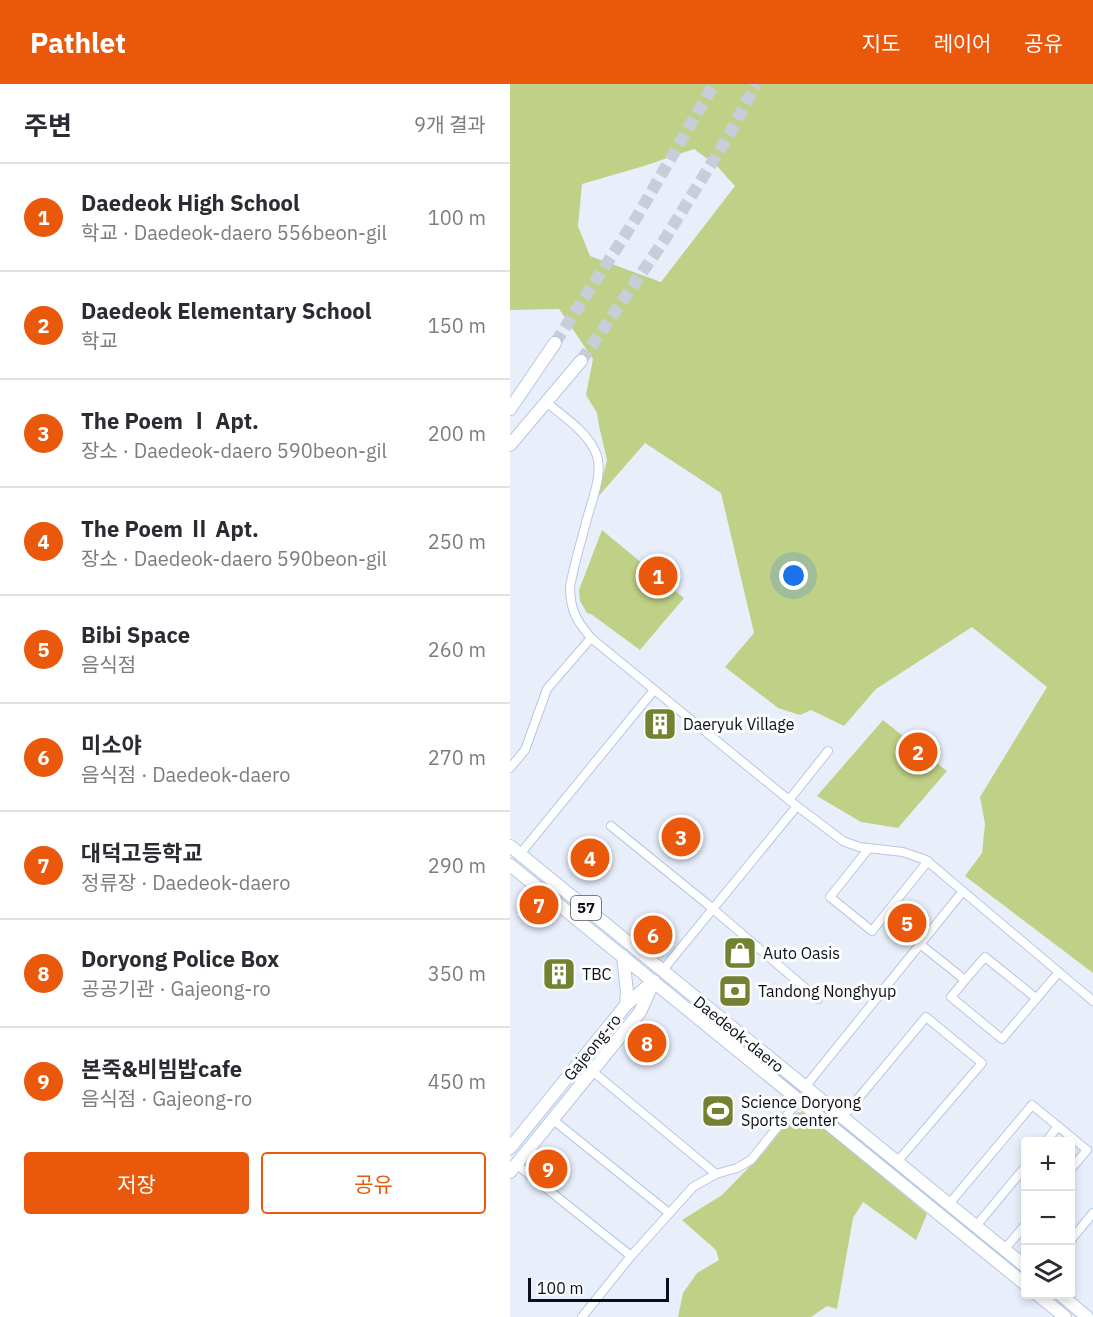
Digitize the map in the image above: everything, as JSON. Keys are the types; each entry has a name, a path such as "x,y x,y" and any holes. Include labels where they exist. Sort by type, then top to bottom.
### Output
{"main road":[{"path":"510,409 555,343"},
{"path":"510,445 581,361"},
{"name":"Daedeok-daero","path":"515,850 800,1100 1021,1281"},
{"name":"Daedeok-daero","path":"510,865 623,956 658,976 805,1087 1021,1263"},
{"path":"623,956 626,1005"},
{"name":"Gajeong-ro","path":"510,1148 626,1005 658,976"},
{"name":"Gajeong-ro","path":"513,1168 640,1012 658,976"},
{"path":"1043,1299 1065,1317"},
{"path":"1066,1299 1087,1317"}],"street":[{"path":"546,402 586,438 596,452 598,461 598,476 570,587 573,613 591,638 789,800 843,841 859,847 903,852 928,861 1093,1001"},
{"path":"510,768 525,750 547,688 591,638"},
{"path":"515,850 654,690"},
{"path":"789,800 828,751"},
{"path":"658,976 797,806"},
{"path":"611,826 818,999"},
{"path":"869,848 830,897 872,931 928,861"},
{"path":"805,1087 963,891"},
{"path":"920,944 965,980"},
{"path":"1036,998 985,957 951,997 1002,1039 1059,972"},
{"path":"842,1118 926,1017 982,1063 897,1162"},
{"name":"Gajeong-ro","path":"591,1070 716,1174"},
{"path":"582,1317 631,1256 693,1187 716,1174 737,1168 751,1160 800,1100"},
{"path":"949,1204 1032,1105 1071,1137"},
{"path":"552,1119 669,1213"},
{"path":"1050,1137 1058,1126"},
{"path":"1075,1140 1087,1150 1075,1165"},
{"name":"Gajeong-ro","path":"513,1168 631,1256"},
{"path":"976,1226 1021,1172"},
{"path":"1075,1236 1093,1213"},
{"path":"1004,1250 1021,1230"}],"green space":[{"path":"510,84 1093,84 1093,973 965,876 982,853 985,824 980,797 1047,687 972,627 876,689 844,726 811,710 800,715 778,708 725,667 754,633 721,493 645,443 597,498 607,460 597,413 586,395 593,359 559,309 510,310","holes":["694,149 716,165 735,186 661,282 590,256 578,226 582,184"]},
{"path":"602,530 684,598 640,650 587,613 580,601 579,590"},
{"path":"883,720 947,771 898,828 861,822 817,796"},
{"path":"805,1112 927,1214 916,1240 863,1202 853,1218 837,1309 827,1306 811,1317 678,1317 683,1293 697,1273 719,1260 716,1250 682,1220 722,1195 764,1152 795,1113"}],"tunnel":[{"path":"555,343 635,220 714,84"},
{"path":"581,361 663,242 729,135 756,84"}],"place":[{"name":"Daedeok High School","path":"658,576"},
{"name":"Daeryuk Village","path":"660,724"},
{"name":"Daedeok Elementary School","path":"918,752"},
{"name":"The Poem Ⅰ Apt.","path":"681,837"},
{"name":"The Poem Ⅱ Apt.","path":"590,858"},
{"name":"대덕고등학교","path":"539,905"},
{"name":"Bibi Space","path":"907,923"},
{"name":"미소야","path":"653,935"},
{"name":"Auto Oasis","path":"740,953"},
{"name":"TBC","path":"559,974"},
{"name":"Tandong Nonghyup","path":"735,991"},
{"name":"Doryong Police Box","path":"647,1043"},
{"name":"Science Doryong Sports center","path":"718,1111"},
{"name":"본죽&비빔밥cafe","path":"548,1169"}]}
